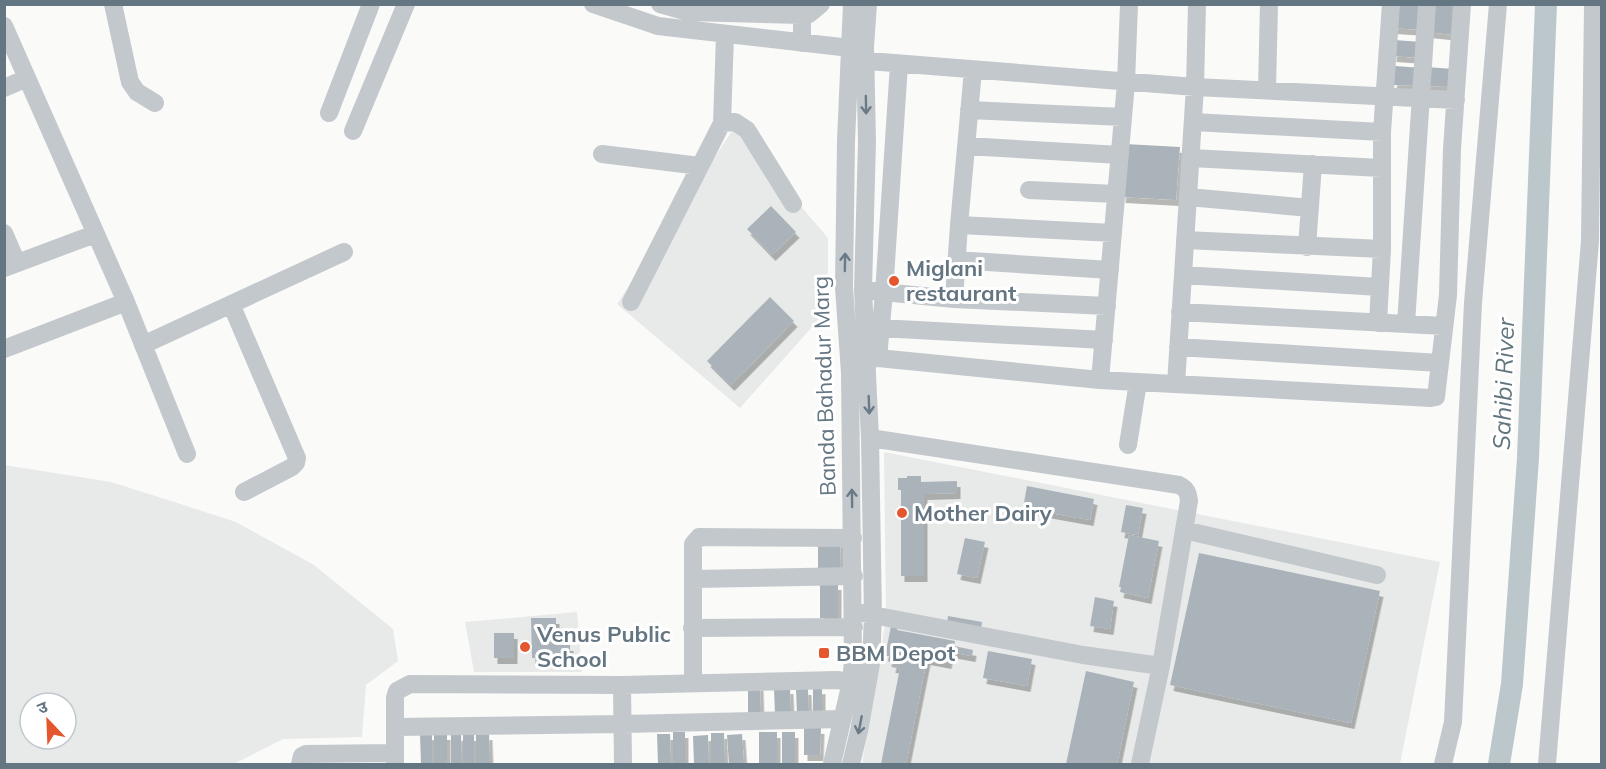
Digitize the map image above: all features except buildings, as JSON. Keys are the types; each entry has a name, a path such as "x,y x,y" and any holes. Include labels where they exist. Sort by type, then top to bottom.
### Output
{"street":[{"path":"113,4 130,82 137,92 155,103"},
{"path":"353,131 406,4"},
{"path":"593,4 658,27 802,43 899,64 1126,83 1456,100"},
{"path":"660,4 688,12 802,15 809,14 821,4"},
{"name":"Banda Bahadur Marg","path":"831,765 842,719 871,664 873,607 870,438 863,289 867,142 852,4"},
{"name":"Banda Bahadur Marg","path":"851,765 860,731 853,538 865,359 844,287 857,54 868,4"},
{"path":"1100,380 1126,83 1129,4"},
{"path":"1176,384 1196,87 1197,4"},
{"path":"1267,90 1269,4"},
{"path":"1378,323 1382,249 1382,132 1391,4"},
{"path":"1406,324 1427,4"},
{"path":"899,64 884,294 880,328 865,359 1100,380 1431,398 1437,394 1448,295 1462,4"},
{"path":"1443,765 1453,722 1473,303 1498,4"},
{"path":"1546,765 1590,241 1593,4"},
{"path":"329,113 369,10 396,28"},
{"path":"802,15 802,43"},
{"path":"4,26 126,302 187,454"},
{"path":"631,302 722,123 725,35"},
{"path":"954,299 973,70"},
{"path":"4,88 27,78"},
{"path":"969,110 1123,117"},
{"path":"722,123 735,122 747,130 793,204"},
{"path":"1193,122 1382,132"},
{"path":"966,146 1120,155"},
{"path":"602,154 700,166"},
{"path":"1191,158 1381,168"},
{"path":"1307,247 1313,164"},
{"path":"1029,190 1116,194"},
{"path":"1188,197 1310,208"},
{"path":"959,225 1113,234"},
{"path":"4,233 11,266 95,234"},
{"path":"1185,240 1382,249"},
{"path":"143,345 344,252"},
{"path":"956,260 1110,270"},
{"path":"1183,275 1379,287"},
{"path":"844,287 884,294 1107,306"},
{"path":"4,349 126,302"},
{"path":"231,304 297,458 292,467 244,492"},
{"path":"1180,312 1444,326"},
{"path":"880,328 1104,340"},
{"path":"1178,347 1440,363"},
{"path":"1128,445 1138,382"},
{"path":"870,438 1179,485 1185,488 1188,493 1184,530 1161,666 1140,765"},
{"path":"1184,530 1377,575"},
{"path":"693,683 693,544 699,537 853,538"},
{"path":"693,579 854,576"},
{"path":"692,628 854,612 873,607 1083,655 1161,666"},
{"path":"300,765 302,756 306,754 342,759 395,759 397,691 410,684 622,685 837,680 859,684"},
{"path":"622,685 623,765"},
{"path":"395,727 842,719"}],"shaded area":[{"path":"734,128 828,238 828,309 740,408 617,304"},
{"path":"884,452 1440,562 1400,764 862,764 886,619"},
{"path":"4,465 111,482 236,522 314,565 393,629 398,661 366,685 362,737 283,739 234,764 5,764"},
{"name":"Venus Public School","path":"577,612 582,672 474,672 465,622"}],"waterway":[{"name":"Sahibi River","path":"1499,764 1512,684 1528,458 1546,4"}],"place":[{"name":"Miglani restaurant","path":"894,281"},
{"name":"Mother Dairy","path":"902,513"},
{"name":"Venus Public School","path":"525,647"},
{"name":"BBM Depot","path":"824,653"}]}
